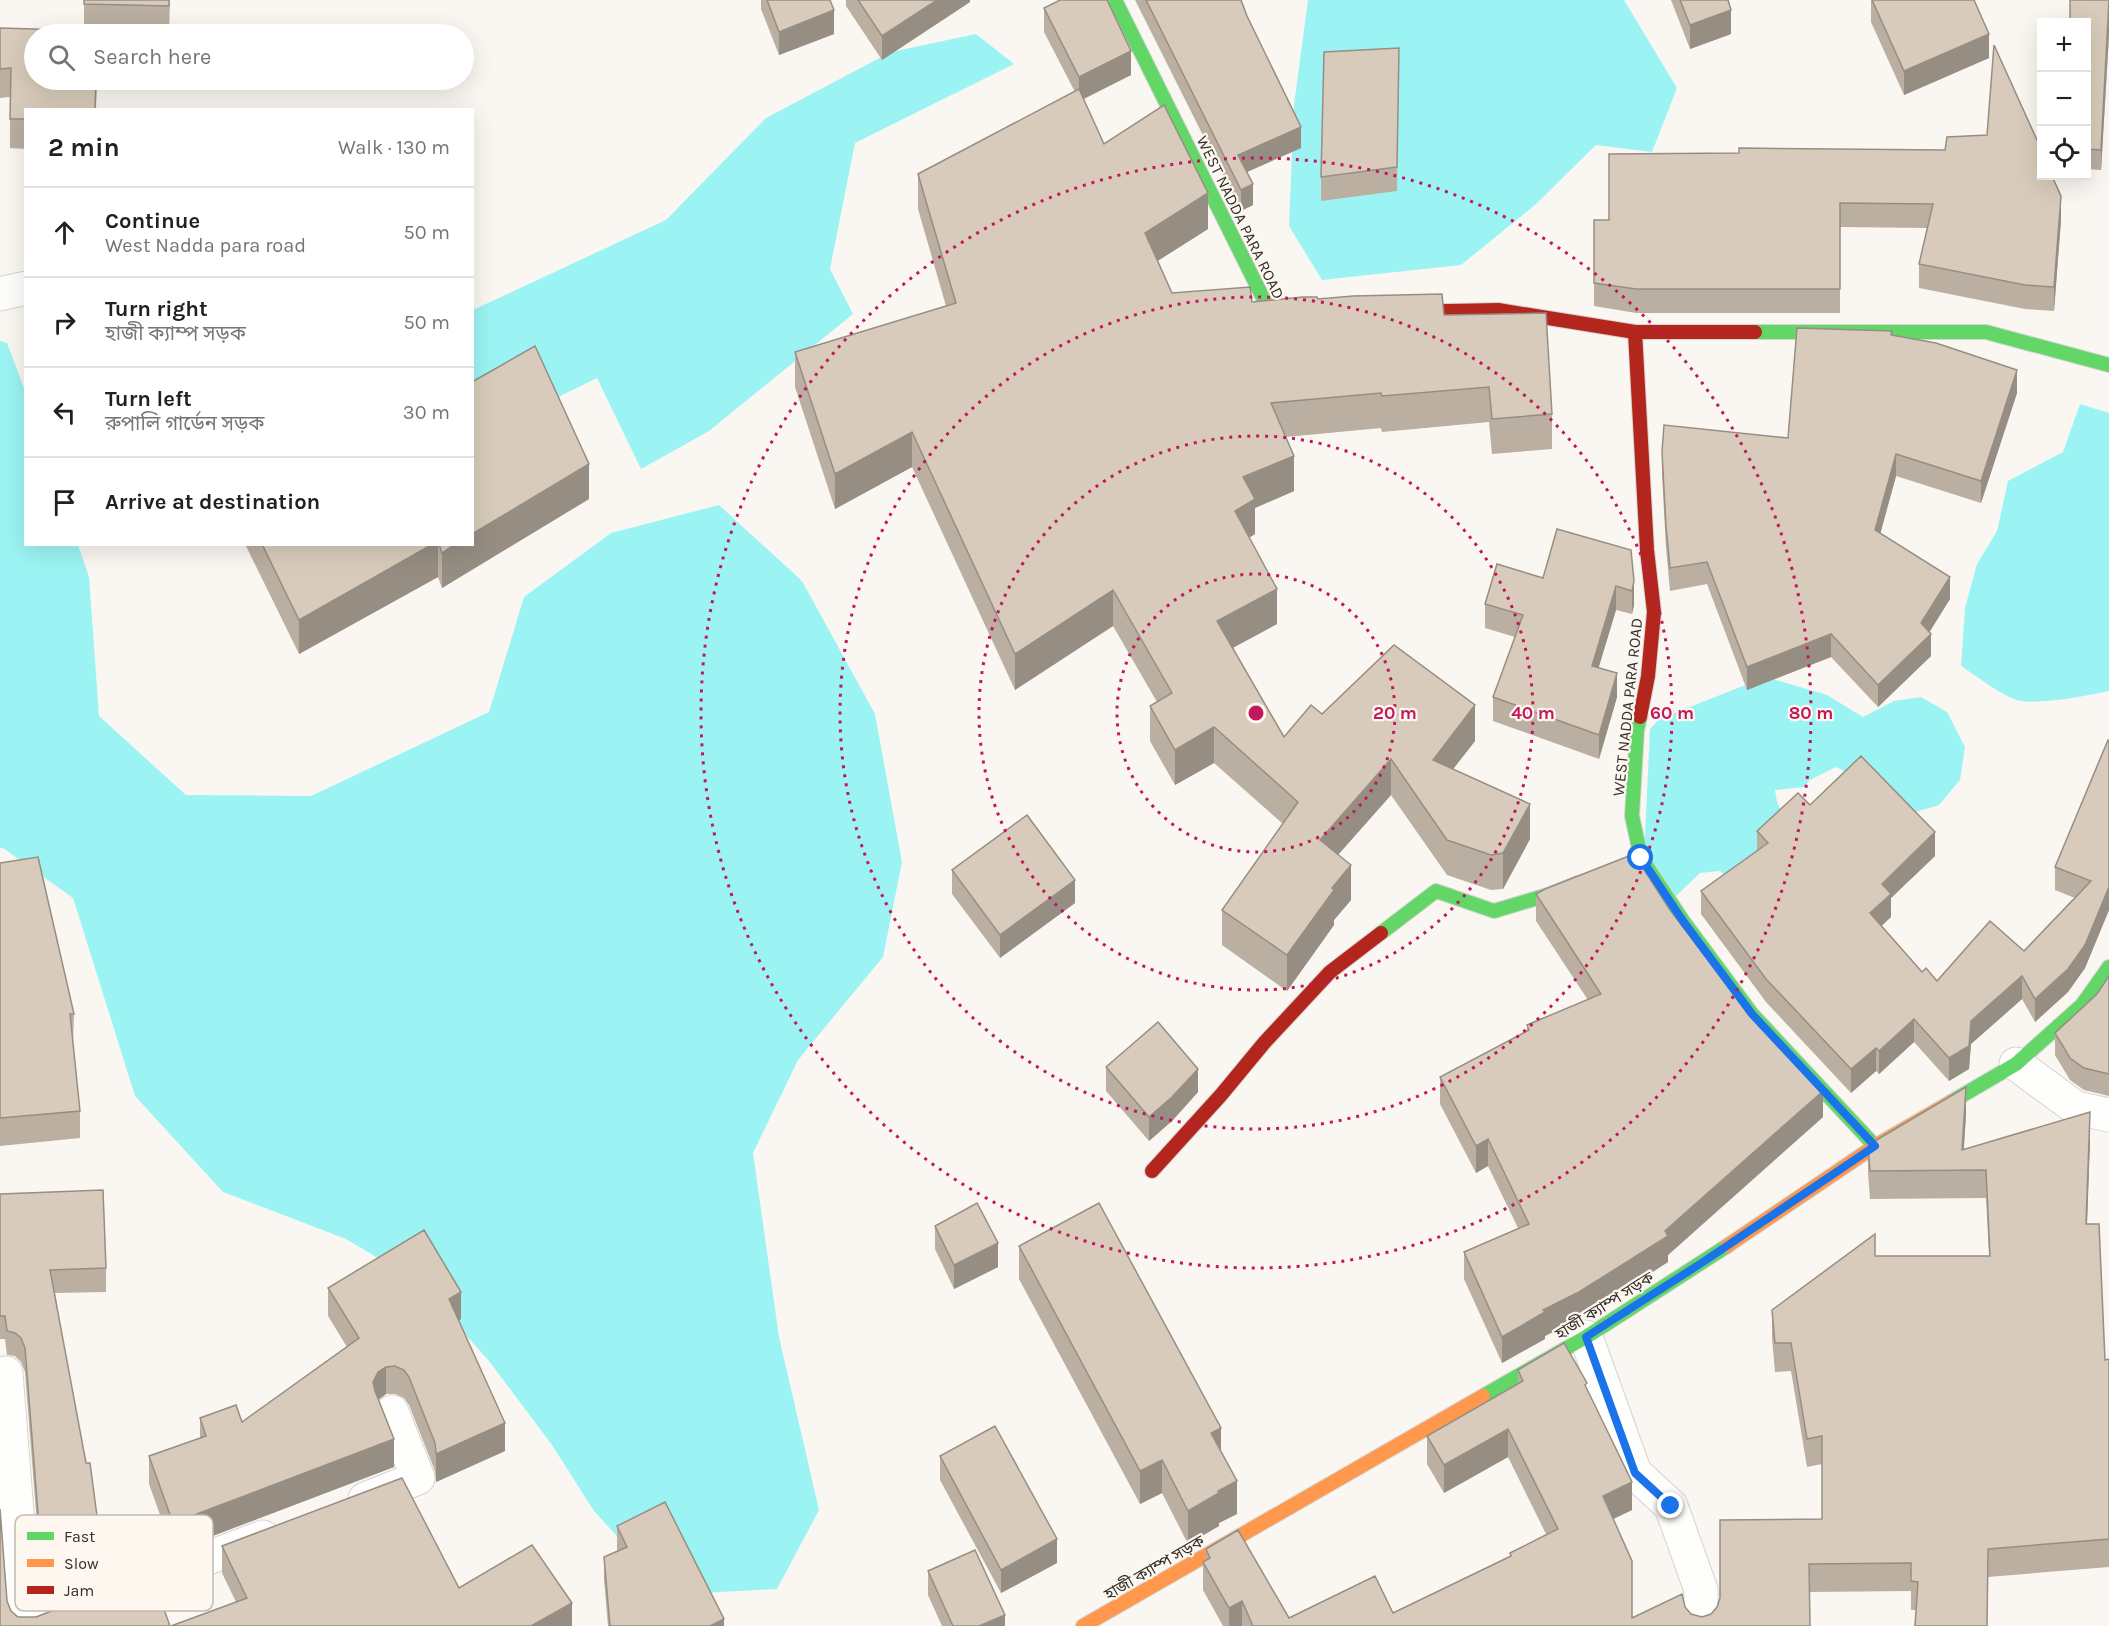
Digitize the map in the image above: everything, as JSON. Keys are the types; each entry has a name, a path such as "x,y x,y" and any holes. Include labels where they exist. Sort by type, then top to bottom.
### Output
{"street":[{"name":"WEST NADDA PARA ROAD","path":"1115,0 1271,314 1319,314"},
{"path":"0,294 24,288"},
{"path":"1390,312 1498,310 1635,332 1986,332 2109,365"},
{"name":"WEST NADDA PARA ROAD","path":"1635,332 1647,550 1654,612 1648,676 1637,730 1632,816 1634,860 1752,1014 1875,1146"},
{"path":"1152,1171 1221,1095 1264,1043 1330,972 1436,891 1494,911 1551,894 1594,876"},
{"name":"হাজী ক্যাম্প সড়ক","path":"1083,1626 1586,1337 1703,1262 1875,1146 2016,1064 2082,1005 2109,967"},
{"path":"2016,1064 2076,1108 2109,1115"},
{"path":"1586,1337 1635,1473 1671,1506 1701,1590 1701,1626"},
{"path":"6,1373 18,1515"},
{"path":"341,1508 418,1478 392,1412"},
{"path":"213,1556 296,1525"},
{"path":"26,1611 27,1626 67,1611"}],"water":[{"path":"1308,0 1624,0 1677,88 1652,152 1596,145 1535,205 1461,265 1322,280 1289,226 1294,105"},
{"path":"976,34 1014,64 855,143 830,269 853,314 709,431 641,469 597,378 474,439 474,310 666,220 766,118 891,52"},
{"path":"0,341 7,343 24,388 24,546 78,546 89,577 99,716 186,795 311,796 489,712 524,597 611,533 719,505 802,581 875,714 902,862 883,957 798,1060 753,1153 779,1337 819,1510 777,1589 700,1593 635,1556 594,1511 552,1445 489,1361 420,1283 346,1239 223,1192 135,1096 73,898 0,848"},
{"path":"2080,404 2109,413 2109,691 2053,700 2021,701 1999,691 1961,666 1965,608 1977,564 1997,531 2008,481 2063,452"},
{"path":"1766,677 1827,695 1863,717 1894,701 1921,697 1947,712 1965,747 1960,780 1939,805 1902,816 1861,779 1836,767 1810,780 1804,787 1775,790 1777,802 1790,831 1733,879 1719,871 1700,873 1676,896 1644,856 1650,729 1659,719"}],"building":[{"path":"84,0 169,0 169,6 84,4"},
{"path":"767,0 830,0 834,10 779,32"},
{"path":"858,0 937,0 882,36"},
{"path":"1060,0 1107,0 1131,51 1079,77 1044,8"},
{"path":"1146,0 1241,0 1301,127 1238,155 1253,184 1241,190"},
{"path":"1680,0 1728,0 1731,10 1690,25"},
{"path":"1872,0 1974,0 1989,34 1904,71"},
{"path":"2070,0 2109,0 2101,150 2091,149 2091,18 2070,18"},
{"path":"0,28 24,29 24,90 96,90 95,108 24,108 24,119 10,119 11,68 0,69"},
{"path":"1994,45 2037,140 2037,180 2054,180 2061,196 2054,287 2025,285 1919,264 1933,204 1840,203 1840,289 1636,289 1594,283 1594,220 1609,220 1609,154 1739,153 1739,148 1945,150 1947,137 1987,135"},
{"path":"1399,48 1397,167 1321,177 1324,52"},
{"path":"1079,89 1104,144 1164,105 1208,193 1145,233 1172,293 1250,287 1252,302 1303,297 1317,297 1318,299 1442,294 1444,315 1546,313 1552,414 1492,419 1489,387 1382,396 1381,393 1271,403 1294,456 1243,477 1255,499 1235,511 1277,589 1217,621 1284,737 1311,705 1322,714 1394,645 1475,705 1433,760 1530,804 1503,853 1491,855 1447,840 1391,759 1320,840 1351,865 1332,888 1334,890 1287,955 1222,910 1298,802 1214,727 1175,750 1150,706 1172,693 1113,590 1015,654 912,432 835,474 795,352 956,303 918,174"},
{"path":"1797,328 1892,331 1891,335 1936,343 2017,370 1981,481 1896,454 1875,530 1950,577 1921,623 1931,634 1878,685 1831,634 1747,667 1707,562 1670,568 1662,452 1664,425 1788,438"},
{"path":"535,346 589,464 474,533 474,381"},
{"path":"1557,529 1631,550 1634,581 1632,591 1616,586 1592,666 1617,673 1599,735 1493,697 1523,615 1485,604 1497,564 1543,578"},
{"path":"263,546 429,546 299,620"},
{"path":"440,546 452,546 442,553"},
{"path":"2108,740 2109,887 2085,945 2068,969 2035,999 2022,976 1971,1021 1969,1046 1949,1058 1914,1019 1879,1051 1876,1048 1851,1069 1766,979 1701,891 1768,843 1757,831 1798,793 1810,805 1861,756 1935,832 1882,884 1891,894 1870,913 1922,972 1926,968 1937,981 1990,921 2024,951 2091,881 2055,867"},
{"path":"1027,815 1075,880 1000,935 952,870"},
{"path":"1634,854 1670,910 1737,998 1823,1091 1665,1231 1668,1236 1502,1337 1464,1252 1529,1224 1488,1139 1476,1146 1440,1077 1529,1030 1527,1025 1601,994 1536,894"},
{"path":"38,857 74,1014 70,1014 80,1111 0,1118 0,863"},
{"path":"2109,976 2109,1074 2084,1068 2070,1058 2055,1033 2097,994"},
{"path":"1158,1022 1198,1069 1172,1097 1149,1117 1106,1067"},
{"path":"1966,1087 1962,1150 2090,1112 2086,1224 2099,1224 2105,1360 2109,1359 2109,1539 1988,1549 1987,1626 1915,1626 1918,1582 1911,1581 1911,1563 1809,1564 1810,1626 1253,1626 1242,1601 1229,1608 1203,1562 1210,1558 1206,1549 1238,1530 1289,1618 1375,1576 1393,1613 1511,1556 1510,1553 1558,1529 1508,1429 1444,1465 1427,1436 1523,1381 1518,1370 1564,1343 1587,1383 1585,1385 1632,1482 1603,1496 1632,1561 1632,1618 1682,1594 1685,1607 1691,1614 1702,1617 1711,1614 1720,1598 1720,1520 1822,1519 1822,1436 1807,1439 1791,1343 1775,1343 1772,1310 1875,1234 1875,1256 1990,1256 1986,1170 1870,1171 1868,1145"},
{"path":"103,1190 106,1268 50,1270 86,1463 90,1463 97,1515 38,1515 25,1348 21,1338 7,1331 5,1316 0,1316 0,1194"},
{"path":"977,1203 998,1243 954,1265 935,1226"},
{"path":"1099,1203 1221,1428 1211,1433 1237,1481 1188,1511 1162,1460 1140,1471 1019,1246"},
{"path":"424,1230 461,1292 449,1299 505,1423 436,1454 435,1443 409,1377 404,1370 395,1366 386,1367 378,1372 373,1382 394,1439 194,1515 170,1515 149,1456 206,1436 200,1418 236,1405 242,1422 359,1338 328,1288"},
{"path":"995,1426 1057,1539 1001,1570 940,1456"},
{"path":"402,1478 459,1588 532,1545 572,1603 531,1626 171,1626 247,1598 222,1546"},
{"path":"665,1502 724,1619 710,1626 610,1626 604,1557 627,1547 617,1526"},
{"path":"0,1509 7,1601 11,1611 18,1617 36,1617 52,1611 165,1611 170,1626 0,1626"},
{"path":"975,1550 1005,1615 979,1626 953,1626 928,1571"}],"traffic: fast":[{"path":"1115,0 1271,314 1300,314"},
{"path":"1755,332 1986,332 2109,365"},
{"path":"1640,717 1637,730 1632,816 1641,858 1683,921 1752,1014 1875,1146"},
{"path":"1381,933 1436,891 1494,911 1551,894 1578,883"},
{"path":"1951,1102 2016,1064 2082,1005 2109,967"},
{"path":"1483,1396 1586,1337 1727,1246"}],"traffic: slow":[{"path":"1727,1246 1875,1146 1951,1102"},
{"path":"1083,1626 1483,1396"}],"traffic: jam":[{"path":"1400,312 1498,310 1635,332 1755,332"},
{"path":"1635,332 1647,550 1654,612 1648,676 1640,717"},
{"path":"1152,1171 1221,1095 1264,1043 1330,972 1381,933"}],"route":[{"path":"1641,858 1683,921 1752,1014 1875,1146 1703,1262 1586,1337 1635,1473 1671,1506"}]}
